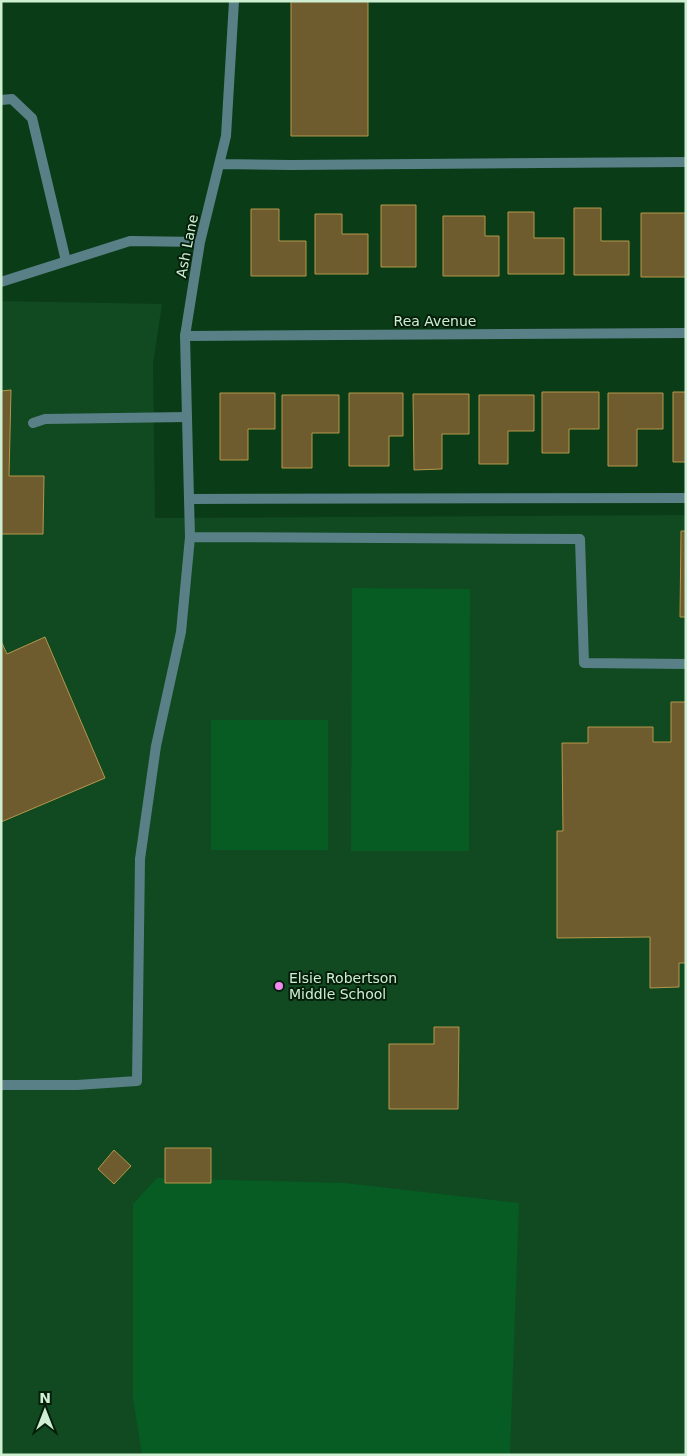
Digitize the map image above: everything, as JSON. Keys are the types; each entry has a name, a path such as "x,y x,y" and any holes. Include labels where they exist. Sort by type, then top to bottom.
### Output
{"street":[{"name":"Ash Lane","path":"1,1085 77,1085 137,1081 140,859 156,746 181,632 190,536 185,336 200,242 226,136 234,1"},
{"path":"1,100 12,99 32,118 66,261"},
{"path":"220,164 686,162"},
{"path":"1,282 130,241 200,242"},
{"name":"Rea Avenue","path":"185,336 686,333"},
{"path":"33,423 45,420 187,417"},
{"path":"189,499 686,498"},
{"path":"190,536 580,539 584,664 686,664"}],"shaded area":[{"name":"Elsie Robertson Middle School","path":"1,301 162,304 153,364 155,518 686,515 686,1455 1,1455"},
{"path":"352,588 470,589 469,851 351,851"},
{"path":"211,720 328,720 328,850 211,850"},
{"path":"157,1178 345,1183 519,1203 510,1455 142,1455 133,1398 133,1204"}],"building":[{"path":"291,1 368,1 368,136 291,136"},
{"path":"381,205 416,205 416,267 381,267"},
{"path":"574,208 601,208 601,241 629,241 629,275 574,275"},
{"path":"251,209 279,209 279,241 306,241 306,276 251,276"},
{"path":"508,212 534,212 534,238 564,238 564,274 508,274"},
{"path":"641,213 686,213 686,277 641,277"},
{"path":"315,214 342,214 342,234 368,234 368,274 315,274"},
{"path":"443,216 485,216 485,236 499,236 499,276 443,276"},
{"path":"11,390 9,476 44,476 43,534 1,534 1,391"},
{"path":"542,392 599,392 599,429 569,429 569,453 542,453"},
{"path":"673,392 686,392 686,462 673,462"},
{"path":"220,393 275,393 275,429 248,429 248,460 220,460"},
{"path":"349,393 403,393 403,436 389,436 389,466 349,466"},
{"path":"608,393 663,393 663,429 637,429 637,466 608,466"},
{"path":"413,394 469,394 469,434 442,434 442,469 414,470"},
{"path":"282,395 339,395 339,433 312,433 312,468 282,468"},
{"path":"479,395 534,395 534,431 508,431 508,464 479,464"},
{"path":"681,531 686,531 686,617 680,617"},
{"path":"45,637 105,778 1,822 1,641 7,654"},
{"path":"671,702 686,702 686,963 679,963 679,987 650,988 650,937 557,938 557,831 563,831 562,743 588,743 588,727 653,727 653,742 671,742"},
{"path":"434,1027 459,1027 458,1109 389,1109 389,1044 434,1044"},
{"path":"165,1148 211,1148 211,1183 165,1183"},
{"path":"114,1150 131,1166 114,1184 98,1169"}],"place":[{"name":"Elsie Robertson Middle School","path":"279,986"}]}
